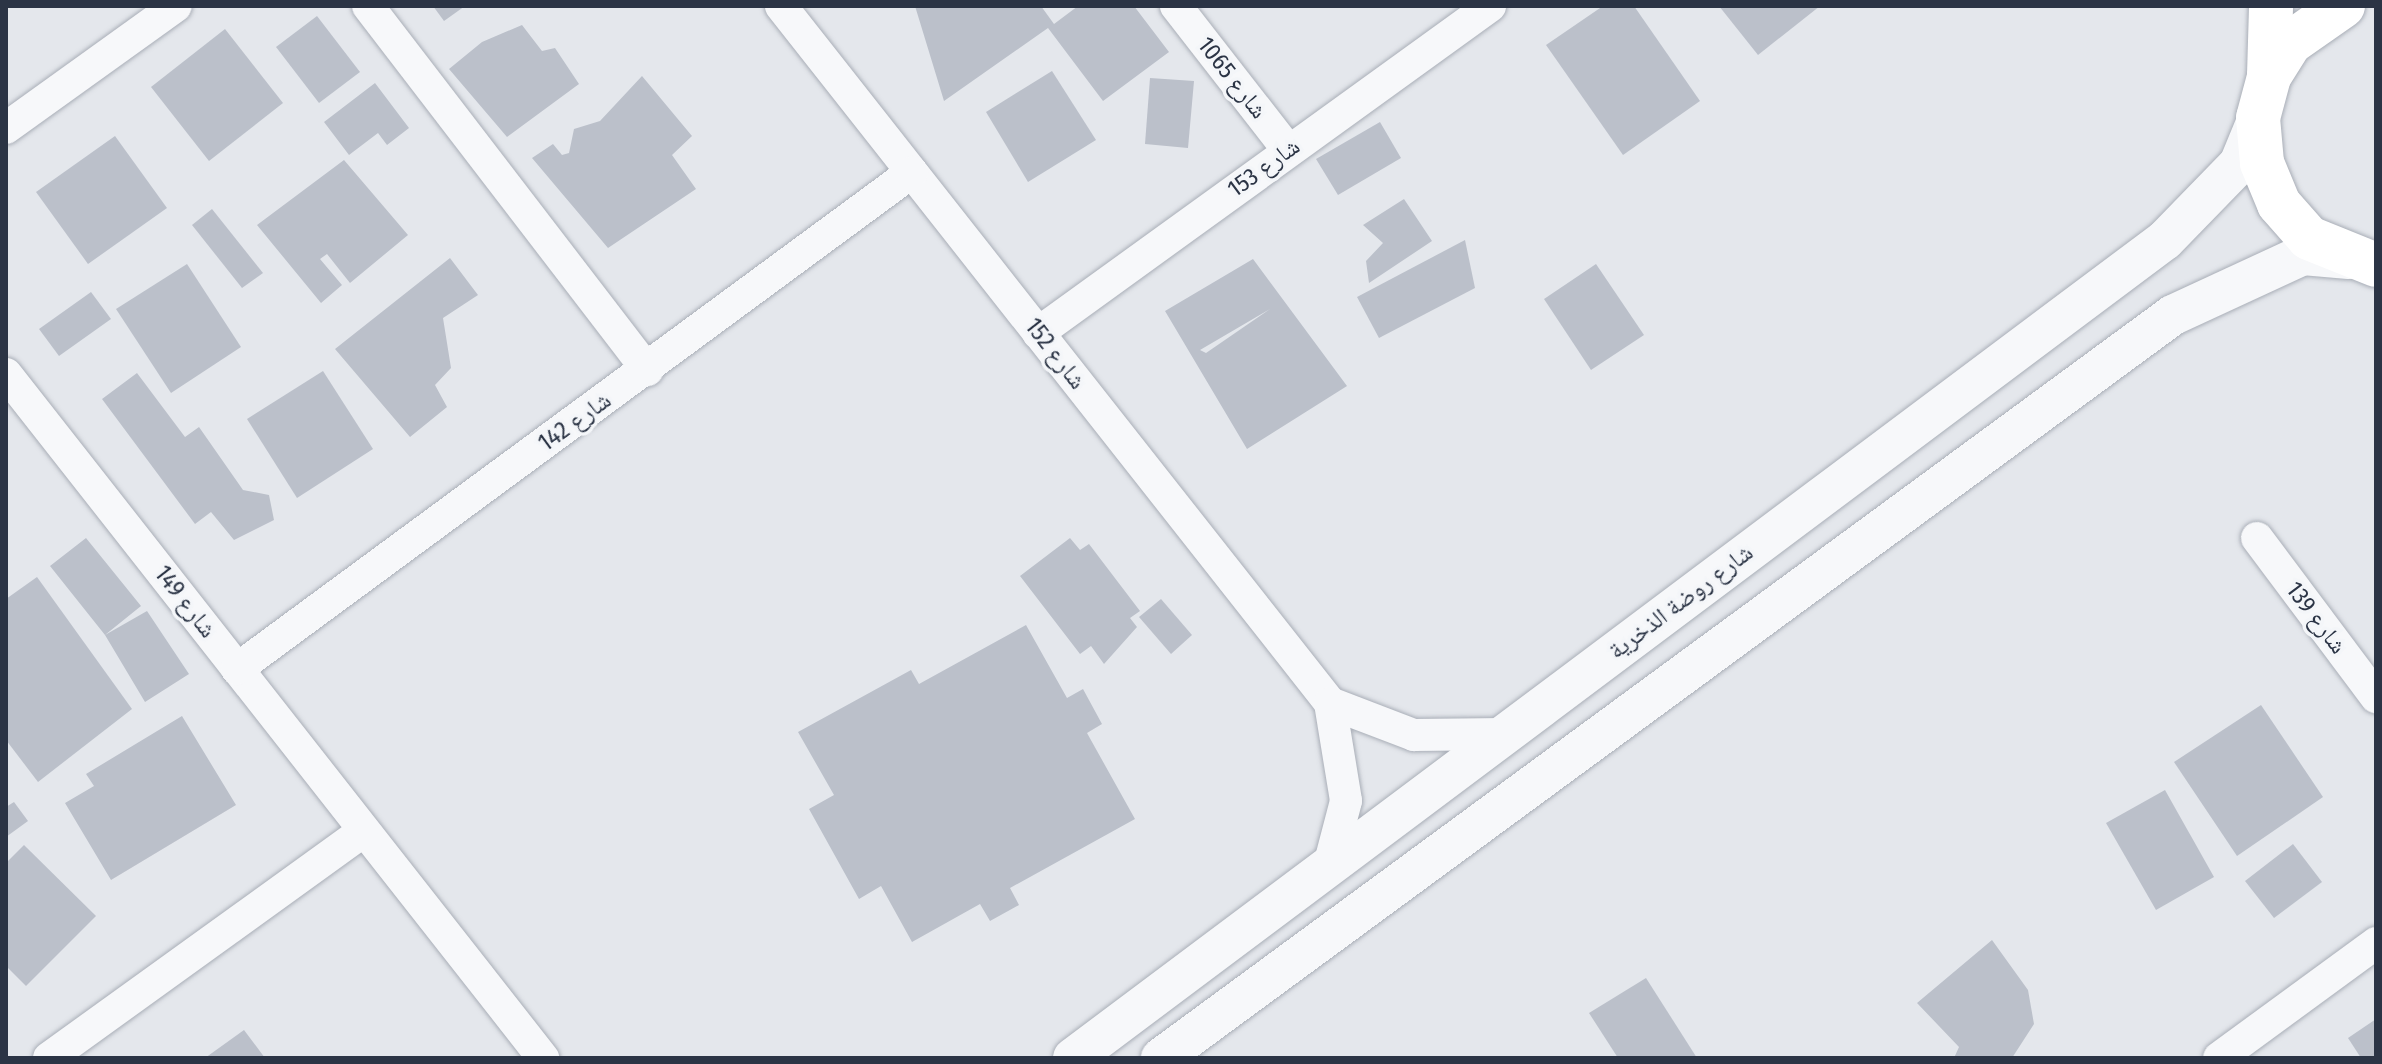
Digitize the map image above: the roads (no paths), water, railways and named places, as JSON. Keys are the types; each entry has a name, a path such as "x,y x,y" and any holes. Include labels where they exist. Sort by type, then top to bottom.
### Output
{"main road":[{"path":"2271,6 2269,77 2258,118 2262,163 2279,204 2309,238 2362,262"},
{"path":"2269,77 2290,43 2343,6"}],"street":[{"path":"6,128 176,6"},
{"path":"368,6 647,370"},
{"name":"شارع 152","path":"781,6 1330,703 1346,801 1330,862"},
{"name":"شارع 1065","path":"1176,6 1288,150"},
{"name":"شارع 153","path":"1038,333 1490,6"},
{"name":"شارع روضة الذخرية","path":"1073,1058 1330,862 2165,240 2239,164 2258,118"},
{"name":"شارع 142","path":"237,669 912,172"},
{"path":"1161,1058 2173,315 2303,255 2362,262"},
{"name":"شارع 149","path":"6,374 361,833 543,1058"},
{"name":"شارع 139","path":"2257,538 2376,697"},
{"path":"1330,703 1414,735 1504,734"},
{"path":"49,1058 361,833"},
{"path":"2219,1058 2376,943"}]}
